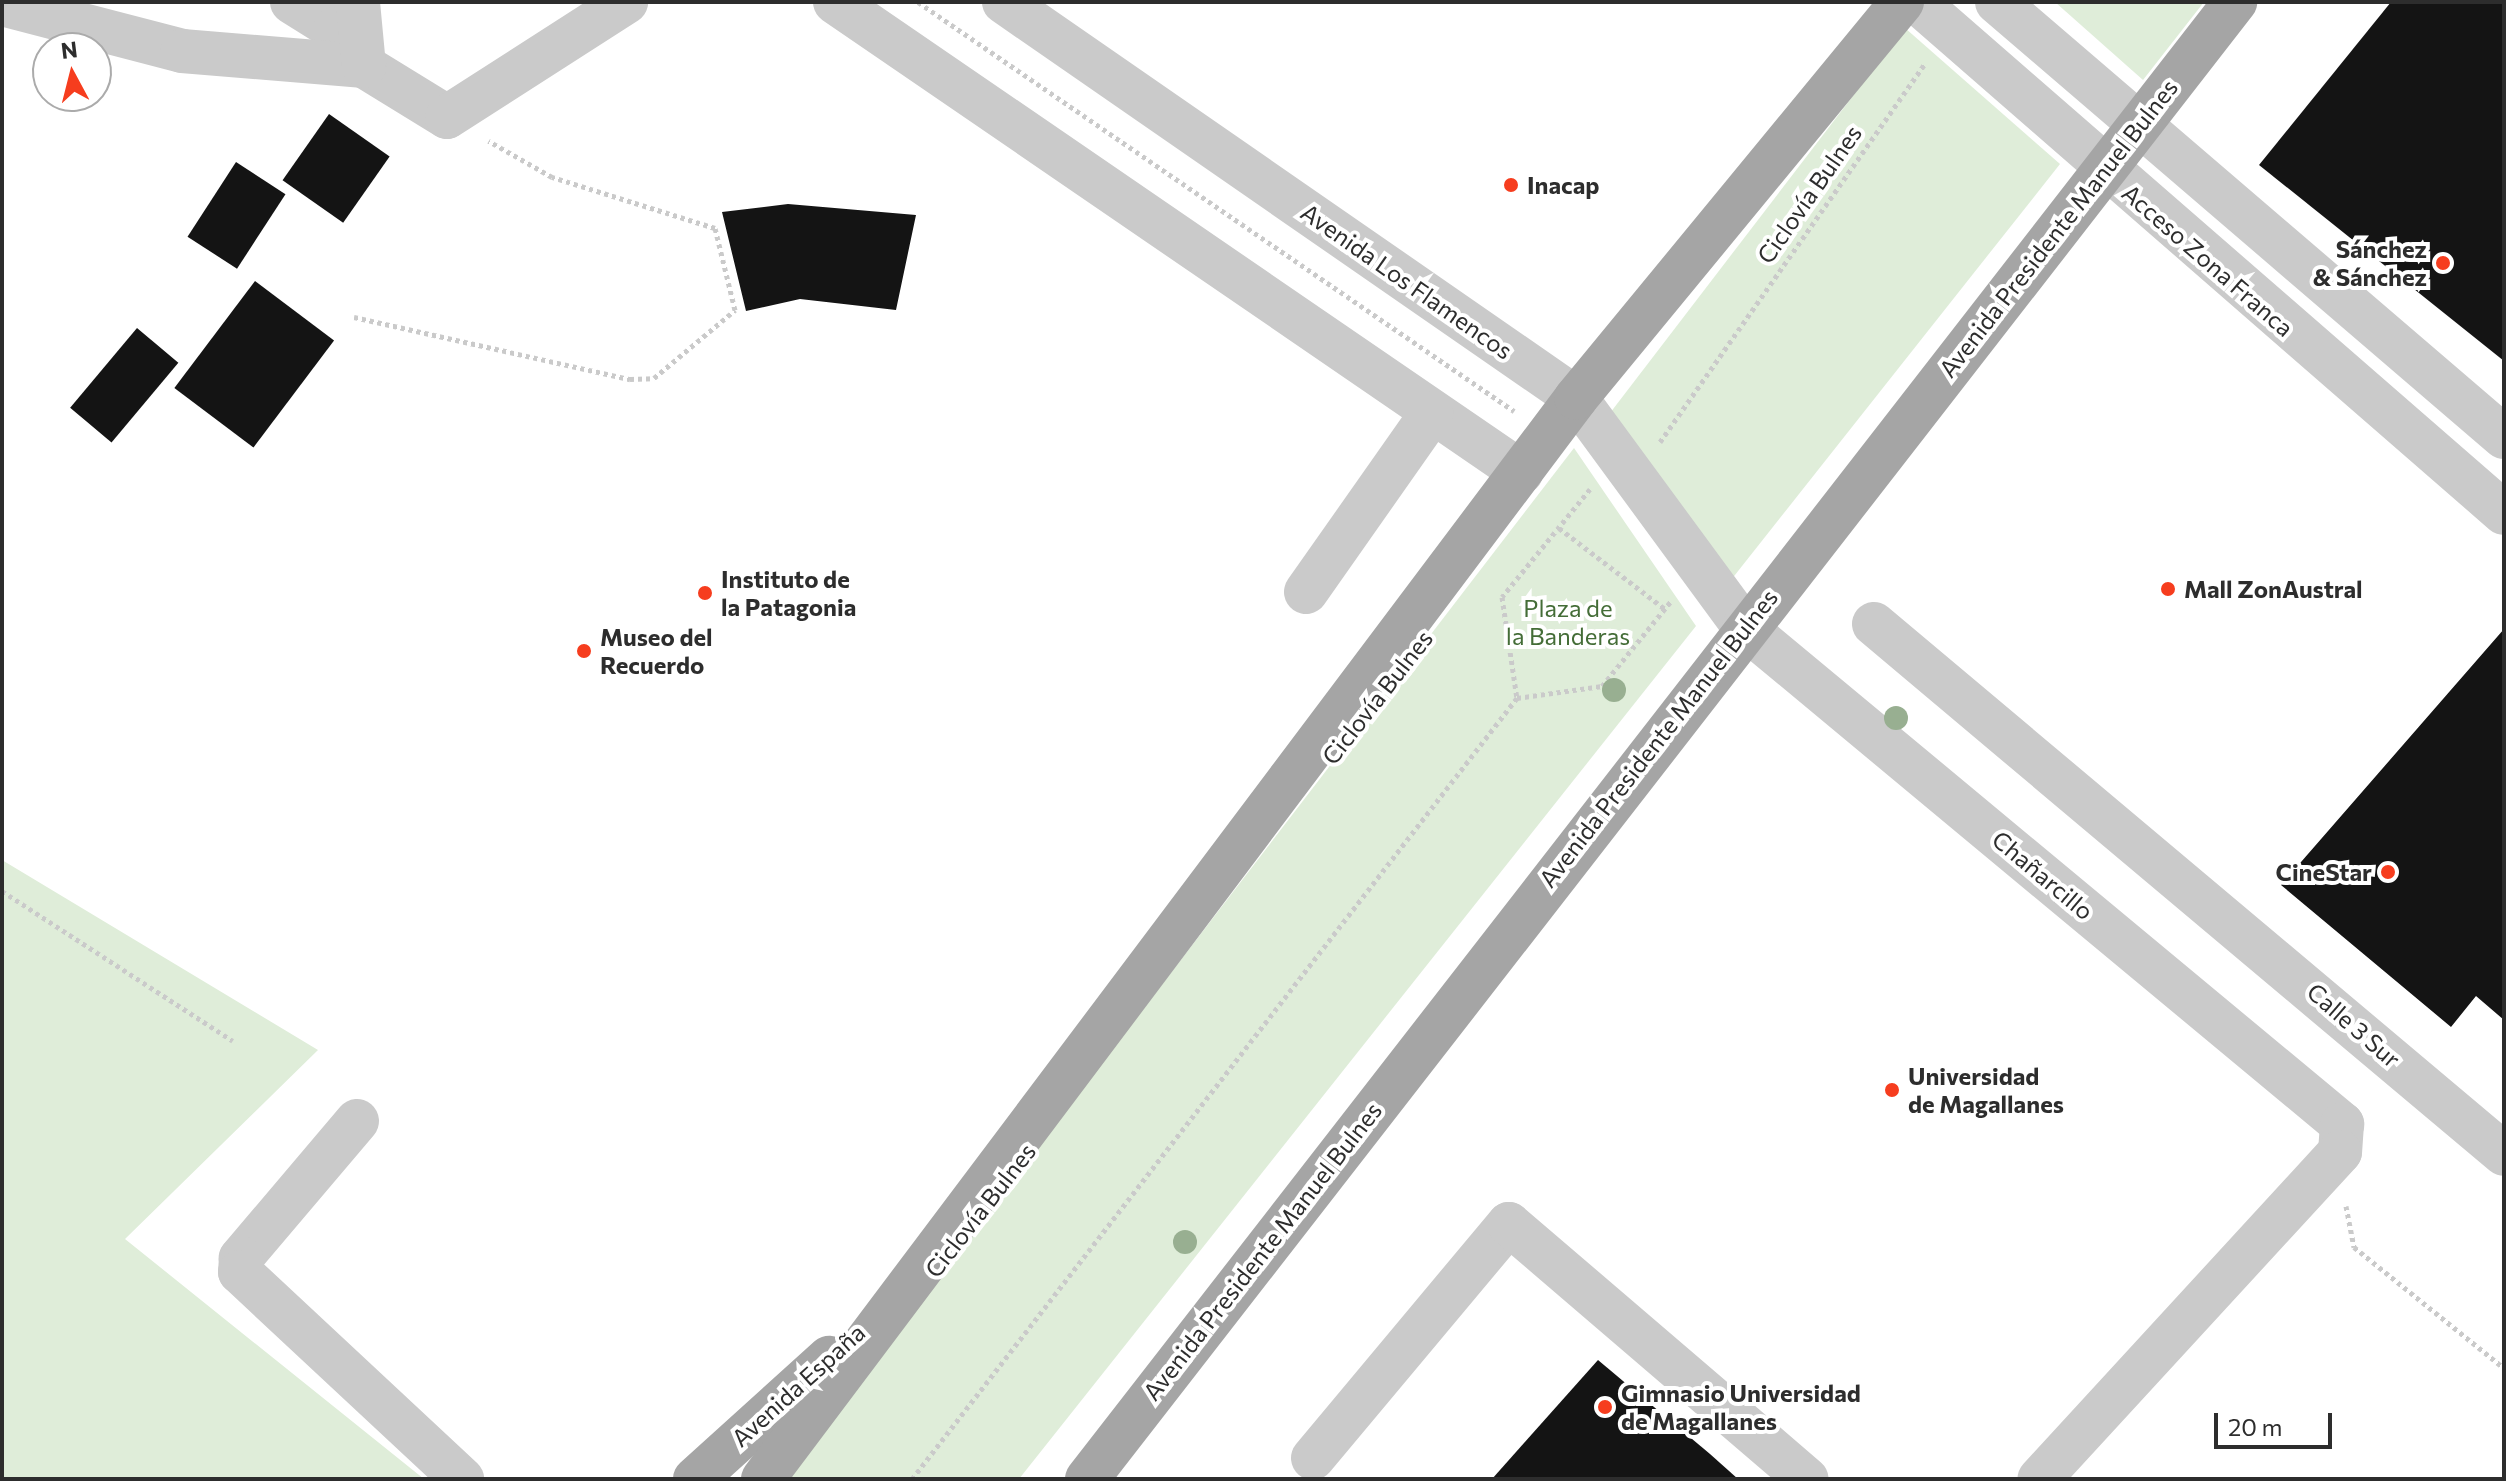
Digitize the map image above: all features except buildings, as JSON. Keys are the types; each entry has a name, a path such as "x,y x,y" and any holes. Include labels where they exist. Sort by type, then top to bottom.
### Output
{"main road":[{"path":"763,1479 1576,398 1902,2"},
{"name":"Avenida Presidente Manuel Bulnes","path":"1087,1479 1744,627 2235,2"},
{"name":"Avenida España","path":"695,1479 902,1292"}],"street":[{"path":"292,2 335,29 364,66 447,117 626,2"},
{"path":"358,2 364,66"},
{"path":"835,2 1431,414 1533,456"},
{"name":"Avenida Los Flamencos","path":"1004,2 1576,398 1744,627"},
{"name":"Acceso Zona Franca","path":"1917,2 2104,168 2504,513"},
{"path":"1997,2 2142,122 2504,437"},
{"path":"2,4 182,51 364,66"},
{"path":"1306,592 1431,414"},
{"name":"Calle 3 Sur","path":"1874,624 2204,897 2504,1154"},
{"name":"Chañarcillo","path":"1744,627 2341,1138"},
{"path":"357,1121 241,1258 240,1272 462,1479"},
{"path":"2039,1479 2341,1138"},
{"path":"1313,1458 1509,1224 1807,1479"}],"path":[{"path":"918,2 1533,456"},
{"name":"Ciclovía Bulnes","path":"1591,489 1606,507 1632,477 1950,30"},
{"path":"354,317 630,379 654,378 735,310 715,228 552,177 447,117"},
{"path":"1517,698 1502,597 1591,489 1583,480"},
{"path":"1559,528 1665,609"},
{"path":"912,1479 1517,698 1602,686 1678,592"},
{"path":"2,891 233,1041"},
{"path":"2341,1138 2354,1247 2504,1368"}],"green space":[{"path":"2055,2 2204,2 2143,80"},
{"path":"1905,28 2060,164 1731,580 1607,417"},
{"name":"Plaza de la Banderas","path":"1574,448 1696,626 1019,1479 782,1479"},
{"path":"2,860 318,1050 125,1239 424,1479 2,1479"}],"place":[{"name":"Inacap","path":"1511,185"},
{"name":"Sánchez & Sánchez","path":"2443,263"},
{"name":"Mall ZonAustral","path":"2168,589"},
{"name":"Instituto de la Patagonia","path":"705,593"},
{"name":"Museo del Recuerdo","path":"584,651"},
{"name":"CineStar","path":"2388,872"},
{"name":"Universidad de Magallanes","path":"1892,1090"},
{"name":"Gimnasio Universidad de Magallanes","path":"1605,1407"}]}
